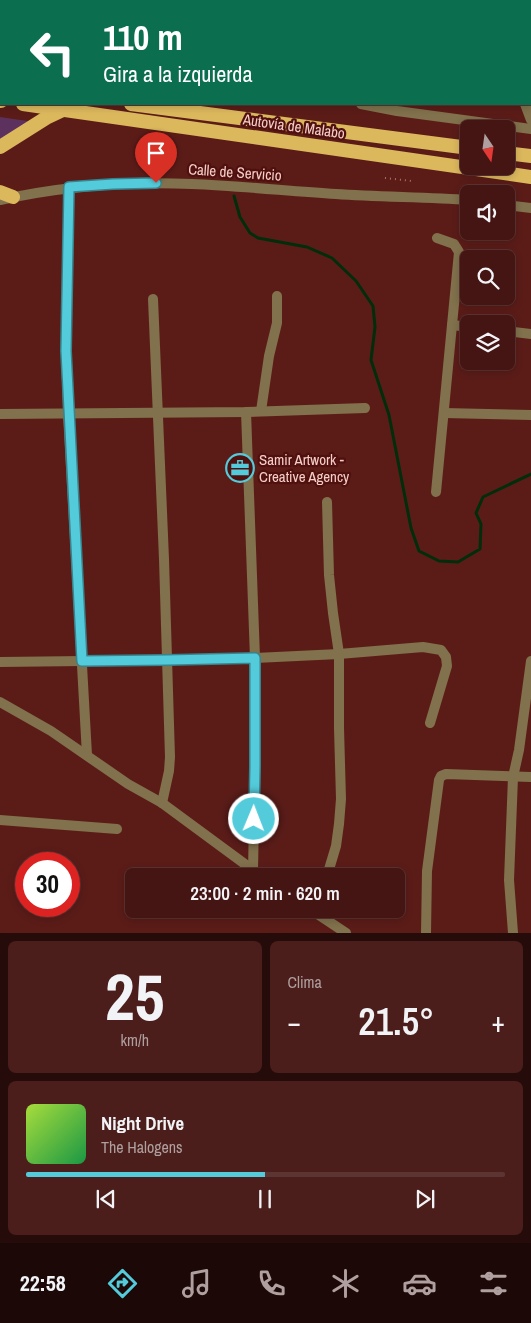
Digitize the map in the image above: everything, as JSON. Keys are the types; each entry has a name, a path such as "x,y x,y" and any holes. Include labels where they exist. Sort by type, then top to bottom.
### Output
{"highway":[{"name":"Autovía de Malabo","path":"31,105 531,177"},
{"name":"Autovía de Malabo","path":"139,105 460,147"},
{"path":"0,147 46,118 65,109"},
{"path":"515,153 531,156"}],"street":[{"path":"366,105 397,111 527,128 528,112"},
{"name":"Calle de Servicio","path":"4,196 69,187 113,184 191,184 336,194 460,200"},
{"path":"69,187 66,341 68,414 87,755"},
{"path":"515,206 531,208"},
{"path":"436,492 459,252 454,244 437,238"},
{"path":"260,411 269,356 277,324 277,296"},
{"path":"153,299 170,757 170,771 162,803"},
{"path":"452,325 460,326"},
{"path":"515,332 531,334"},
{"path":"0,414 246,412 365,408"},
{"path":"246,412 255,658 257,868"},
{"path":"444,413 531,415"},
{"path":"327,502 330,584 339,654 341,799 336,846 329,868"},
{"path":"0,662 255,658 423,647 440,650 446,657 447,666 430,723"},
{"path":"513,933 509,870 513,777 531,661"},
{"path":"0,702 52,731 128,784 162,803 249,868"},
{"path":"426,933 427,871 438,780 446,774 531,777"},
{"path":"0,820 117,829"},
{"path":"324,918 346,933"}],"path":[{"path":"385,178 412,181"}],"shaded area":[{"path":"0,117 41,123 0,143"}],"waterway":[{"path":"234,196 240,217 250,233 258,238 307,247 332,258 356,281 373,306 375,327 371,360 389,415 411,528 419,551 439,561 458,562 480,549 481,524 476,513 483,497 531,474"}],"place":[{"name":"Samir Artwork - Creative Agency","path":"240,468"}],"route":[{"path":"156,183 69,187 66,351 82,661 255,658 254,819"}]}
